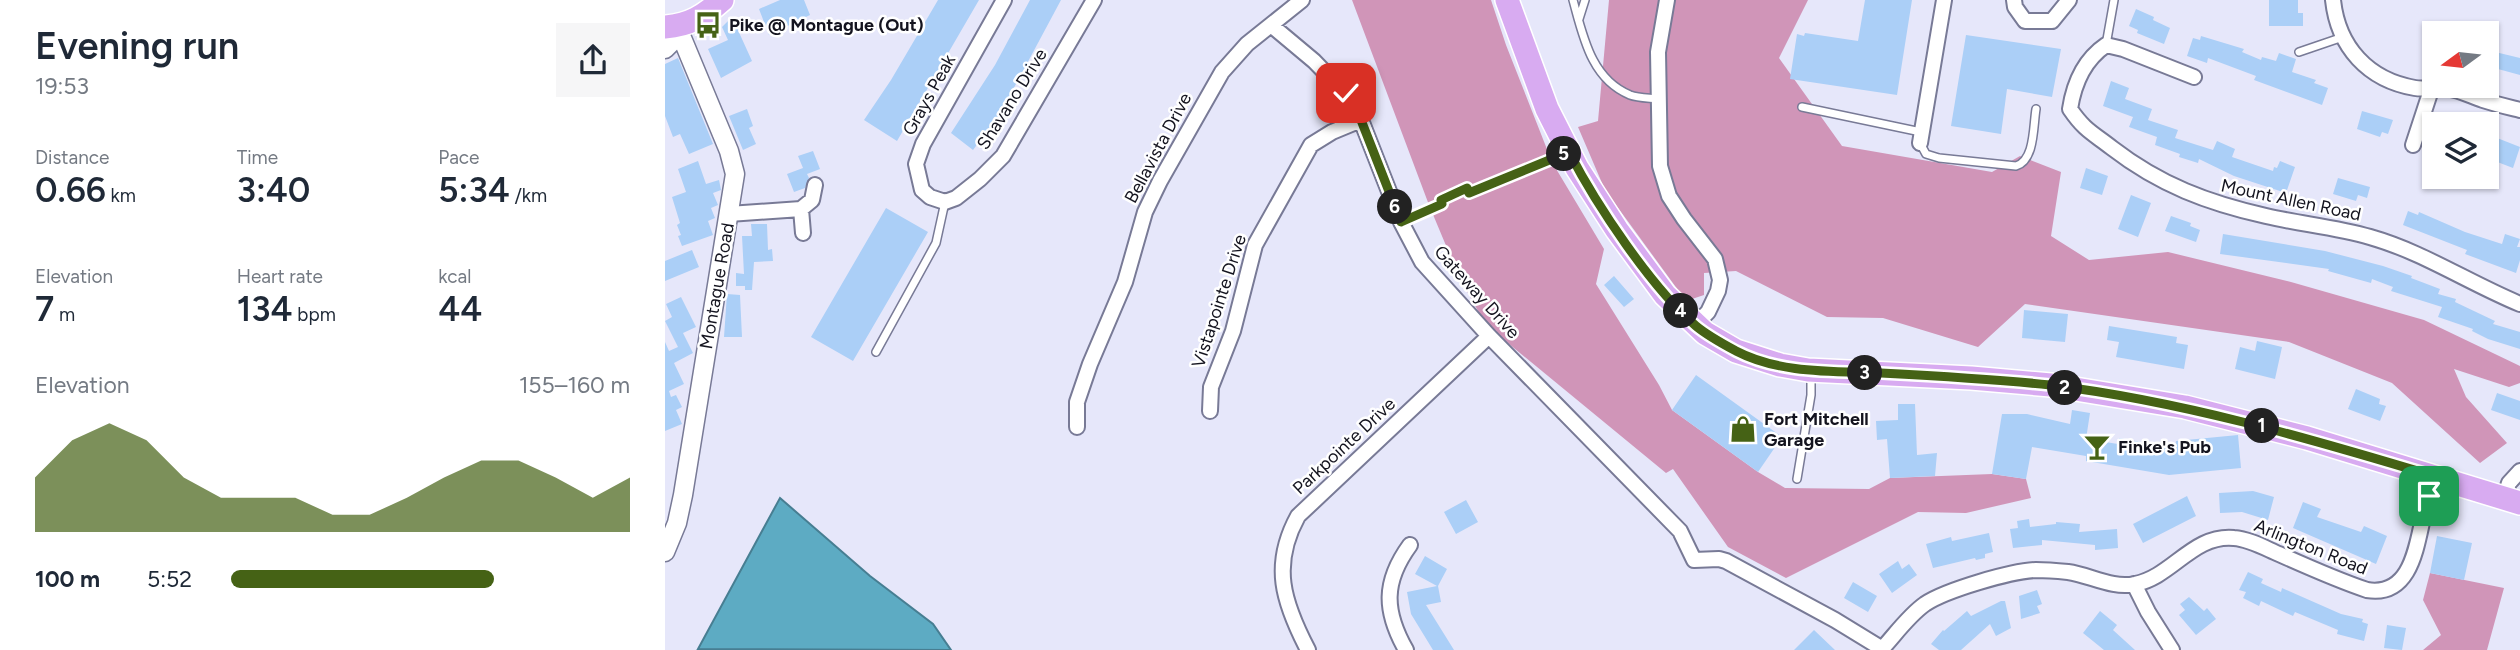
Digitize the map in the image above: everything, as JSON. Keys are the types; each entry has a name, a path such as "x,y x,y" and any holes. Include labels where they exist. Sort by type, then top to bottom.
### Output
{"main road":[{"path":"671,27 688,24 703,16 722,0"},
{"path":"1507,0 1547,109 1569,152 1617,230 1665,295 1695,325 1749,357 1811,370 2051,385 2185,407 2307,438 2512,501"}],"street":[{"name":"Grays Peak","path":"945,202 930,197 922,190 916,164 923,144 1004,0"},
{"name":"Shavano Drive","path":"945,202 956,198 980,179 1003,156 1094,0"},
{"name":"Bellavista Drive","path":"1077,427 1077,402 1125,282 1145,212 1222,72 1247,44 1302,0"},
{"path":"1667,0 1658,52 1660,166 1669,196 1715,259 1719,271 1718,291 1708,312 1695,325"},
{"path":"1921,138 1944,0"},
{"path":"2014,0 2015,7 2025,21 2052,21 2069,0"},
{"path":"2333,0 2343,37 2360,63 2377,75 2415,89 2422,88"},
{"name":"Gateway Drive","path":"1271,25 1346,93 1361,120 1401,222 1422,262 1489,336 1680,531 1694,560 1726,561 1835,620 1882,650"},
{"path":"665,49 673,41 671,27"},
{"name":"Montague Road","path":"667,543 683,495 734,188 734,166 671,27"},
{"path":"2106,45 2194,77"},
{"name":"Mount Allen Road","path":"2106,45 2095,53 2082,70 2073,88 2070,109 2084,129 2134,165 2186,193 2215,204 2370,237 2426,257 2492,292 2520,303"},
{"path":"2413,145 2430,98"},
{"path":"2478,98 2520,110"},
{"name":"Vistapointe Drive","path":"1210,411 1211,387 1233,331 1255,245 1311,145 1332,132 1361,120"},
{"path":"729,214 801,209 811,200 815,185"},
{"path":"801,209 803,233"},
{"name":"Parkpointe Drive","path":"1308,650 1288,608 1283,589 1283,554 1287,536 1299,516 1489,336"},
{"path":"2512,501 2509,483 2520,471"},
{"name":"Arlington Road","path":"2134,584 2155,575 2193,548 2223,538 2235,538 2367,590 2375,592 2396,586 2409,569 2434,476"},
{"path":"1406,650 1394,624 1388,587 1400,559 1410,545"},
{"path":"1882,650 1913,614 1936,598 2033,570 2072,573 2119,586 2134,584 2147,612 2172,650"}],"lane":[{"path":"1573,0 1596,67 1615,87 1632,96 1657,99"},
{"path":"1579,20 1585,0"},
{"path":"2106,45 2114,0"},
{"path":"2299,52 2343,37"},
{"path":"1803,107 1921,138 1926,154 1939,158 2015,166 2022,164 2029,157 2036,109"},
{"path":"876,352 936,243 945,202"},
{"path":"1797,479 1811,395 1811,370"}],"path":[{"path":"1401,222 1442,204 1441,200 1467,188 1469,193 1569,152"}],"shaded area":[{"path":"1352,0 1491,0 1552,162 1604,249 1596,284 1672,410 1758,472 1785,488 1869,489 1890,478 1992,474 2026,479 2031,498 1966,513 1918,512 1786,578 1728,547 1673,469 1666,473 1486,325 1460,279 1429,205"},
{"path":"1609,0 1808,0 1779,58 1842,146 1992,172 2020,156 2061,172 2051,236 2089,260 2168,252 2291,282 2424,320 2520,366 2520,383 2509,387 2454,369 2466,397 2507,443 2480,463 2392,383 2289,342 2025,304 1978,347 1883,318 1827,317 1736,271 1704,273 1704,295 1686,301 1605,190 1578,127 1598,121"},
{"path":"2430,573 2504,588 2487,650 2423,650 2441,635 2423,600"}],"water":[{"path":"780,498 870,576 933,624 951,650 698,649"}],"building":[{"path":"780,0 804,0 810,15 769,35 759,9"},
{"path":"938,0 979,0 897,141 864,120"},
{"path":"1030,0 1061,0 1002,110 1008,115 993,138 995,139 987,149 979,142 973,150 951,133 995,65"},
{"path":"1865,0 1912,0 1897,95 1790,79 1797,34 1858,41"},
{"path":"2269,0 2298,0 2298,13 2303,13 2303,26 2269,26"},
{"path":"2136,9 2170,28 2164,44 2137,33 2138,30 2129,26"},
{"path":"732,17 752,61 721,78 708,49 728,40 722,27"},
{"path":"1966,35 2061,49 2052,97 2007,89 2001,134 1951,126"},
{"path":"2201,36 2244,49 2242,52 2261,60 2262,57 2276,61 2279,53 2296,59 2292,72 2316,80 2314,83 2328,88 2322,105 2254,80 2256,76 2208,58 2207,63 2187,56 2193,38 2200,40"},
{"path":"2499,53 2520,58 2520,75 2499,69"},
{"path":"678,58 713,144 689,154 680,134 673,137 665,116 665,64"},
{"path":"2111,81 2129,88 2125,99 2152,109 2148,120 2178,130 2175,138 2213,150 2217,141 2235,149 2232,157 2273,171 2280,161 2295,167 2286,193 2234,176 2199,159 2198,163 2179,157 2180,154 2155,145 2157,137 2129,127 2133,117 2103,106"},
{"path":"747,109 753,126 749,128 756,144 743,150 729,116"},
{"path":"2362,111 2393,120 2388,134 2382,132 2380,137 2357,129"},
{"path":"2499,139 2520,147 2513,168 2499,163"},
{"path":"813,151 820,169 807,174 809,178 805,188 794,192 787,174 803,168 798,156"},
{"path":"698,161 706,184 719,180 721,190 713,193 718,205 711,208 715,218 708,221 713,235 682,246 677,225 680,223 672,197 686,192 678,169"},
{"path":"2086,168 2108,176 2102,195 2080,188"},
{"path":"2338,178 2370,187 2367,198 2358,195 2356,201 2333,194"},
{"path":"2131,195 2151,203 2138,237 2118,229"},
{"path":"886,208 928,232 853,361 811,337"},
{"path":"2408,211 2418,215 2419,212 2465,232 2502,244 2505,234 2520,239 2517,247 2520,247 2520,260 2516,273 2465,254 2467,250 2403,225"},
{"path":"2171,216 2191,223 2190,226 2200,230 2196,242 2165,231"},
{"path":"751,224 767,224 768,250 772,249 773,261 754,262 752,290 745,290 745,286 736,286 736,273 744,274 742,236 752,236"},
{"path":"2223,234 2325,251 2412,276 2411,278 2440,289 2438,294 2456,299 2455,302 2495,321 2493,324 2520,332 2520,349 2488,339 2472,331 2473,329 2438,317 2442,307 2391,291 2393,287 2372,279 2371,283 2328,271 2329,269 2220,254"},
{"path":"692,250 699,267 665,281 665,261"},
{"path":"1614,276 1634,299 1624,307 1604,285"},
{"path":"727,294 740,295 742,337 724,337"},
{"path":"681,297 696,327 683,333 693,353 674,363 684,384 669,391 671,397 676,395 682,407 676,410 682,424 665,431 665,342 669,351 678,347 665,321 672,317 666,304"},
{"path":"2024,310 2068,314 2065,342 2022,338"},
{"path":"2109,326 2177,337 2176,343 2188,345 2184,369 2116,357 2119,342 2107,340"},
{"path":"2257,341 2282,347 2275,379 2235,369 2240,347 2255,351"},
{"path":"1696,375 1782,437 1758,472 1672,410"},
{"path":"2356,389 2380,399 2379,404 2386,406 2380,421 2348,409"},
{"path":"2497,393 2520,401 2520,420 2491,410"},
{"path":"1898,404 1915,404 1917,455 1937,453 1935,476 1890,478 1887,439 1877,440 1876,421 1898,420"},
{"path":"2072,410 2090,413 2086,439 2118,444 2119,438 2175,448 2176,441 2238,435 2241,468 2169,475 2086,461 2086,456 2032,447 2026,479 1992,474 2002,414 2027,414 2070,424"},
{"path":"2253,491 2274,497 2268,520 2242,512 2220,513 2219,493"},
{"path":"2187,496 2196,516 2143,543 2133,524"},
{"path":"1466,500 1478,522 1456,534 1444,512"},
{"path":"2303,502 2321,509 2317,517 2361,532 2364,526 2387,536 2376,564 2293,528"},
{"path":"2029,519 2030,527 2056,522 2080,524 2079,532 2117,529 2118,548 2095,550 2095,545 2042,540 2042,545 2013,548 2010,529 2018,528 2017,521"},
{"path":"1989,533 1993,552 1985,554 1985,558 1933,568 1926,544 1951,537 1952,541"},
{"path":"2437,536 2472,543 2464,580 2430,573"},
{"path":"1425,556 1447,569 1438,586 1441,602 1426,605 1454,650 1433,650 1411,614 1407,592 1437,586 1415,574"},
{"path":"1898,561 1902,569 1909,564 1917,575 1892,593 1879,574"},
{"path":"2248,572 2263,579 2261,583 2281,592 2282,588 2341,614 2363,619 2362,622 2368,624 2364,641 2337,634 2338,630 2295,612 2293,616 2261,601 2259,606 2243,598 2246,592 2239,590"},
{"path":"1853,582 1877,596 1868,612 1844,598"},
{"path":"2037,590 2042,604 2037,606 2040,613 2021,619 2019,596"},
{"path":"2189,597 2204,611 2207,608 2216,619 2196,635 2179,615 2185,610 2180,604"},
{"path":"2005,601 2011,628 1996,636 1990,624 1961,650 1939,650 1931,644 1943,630 1967,611 1971,616"},
{"path":"2100,611 2117,625 2113,630 2135,650 2104,650 2083,633"},
{"path":"2387,625 2406,628 2402,650 2384,648"},
{"path":"1814,630 1835,650 1794,650"}],"place":[{"name":"Pike @ Montague (Out)","path":"708,25"},
{"name":"Fort Mitchell Garage","path":"1743,429"},
{"name":"Finke's Pub","path":"2097,447"}],"route":[{"path":"1346,93 1361,120 1401,222 1442,204 1441,200 1467,188 1469,193 1569,152 1617,230 1665,295 1705,333 1749,357 1808,370 2051,385 2185,407 2307,438 2434,476 2429,496"}]}
